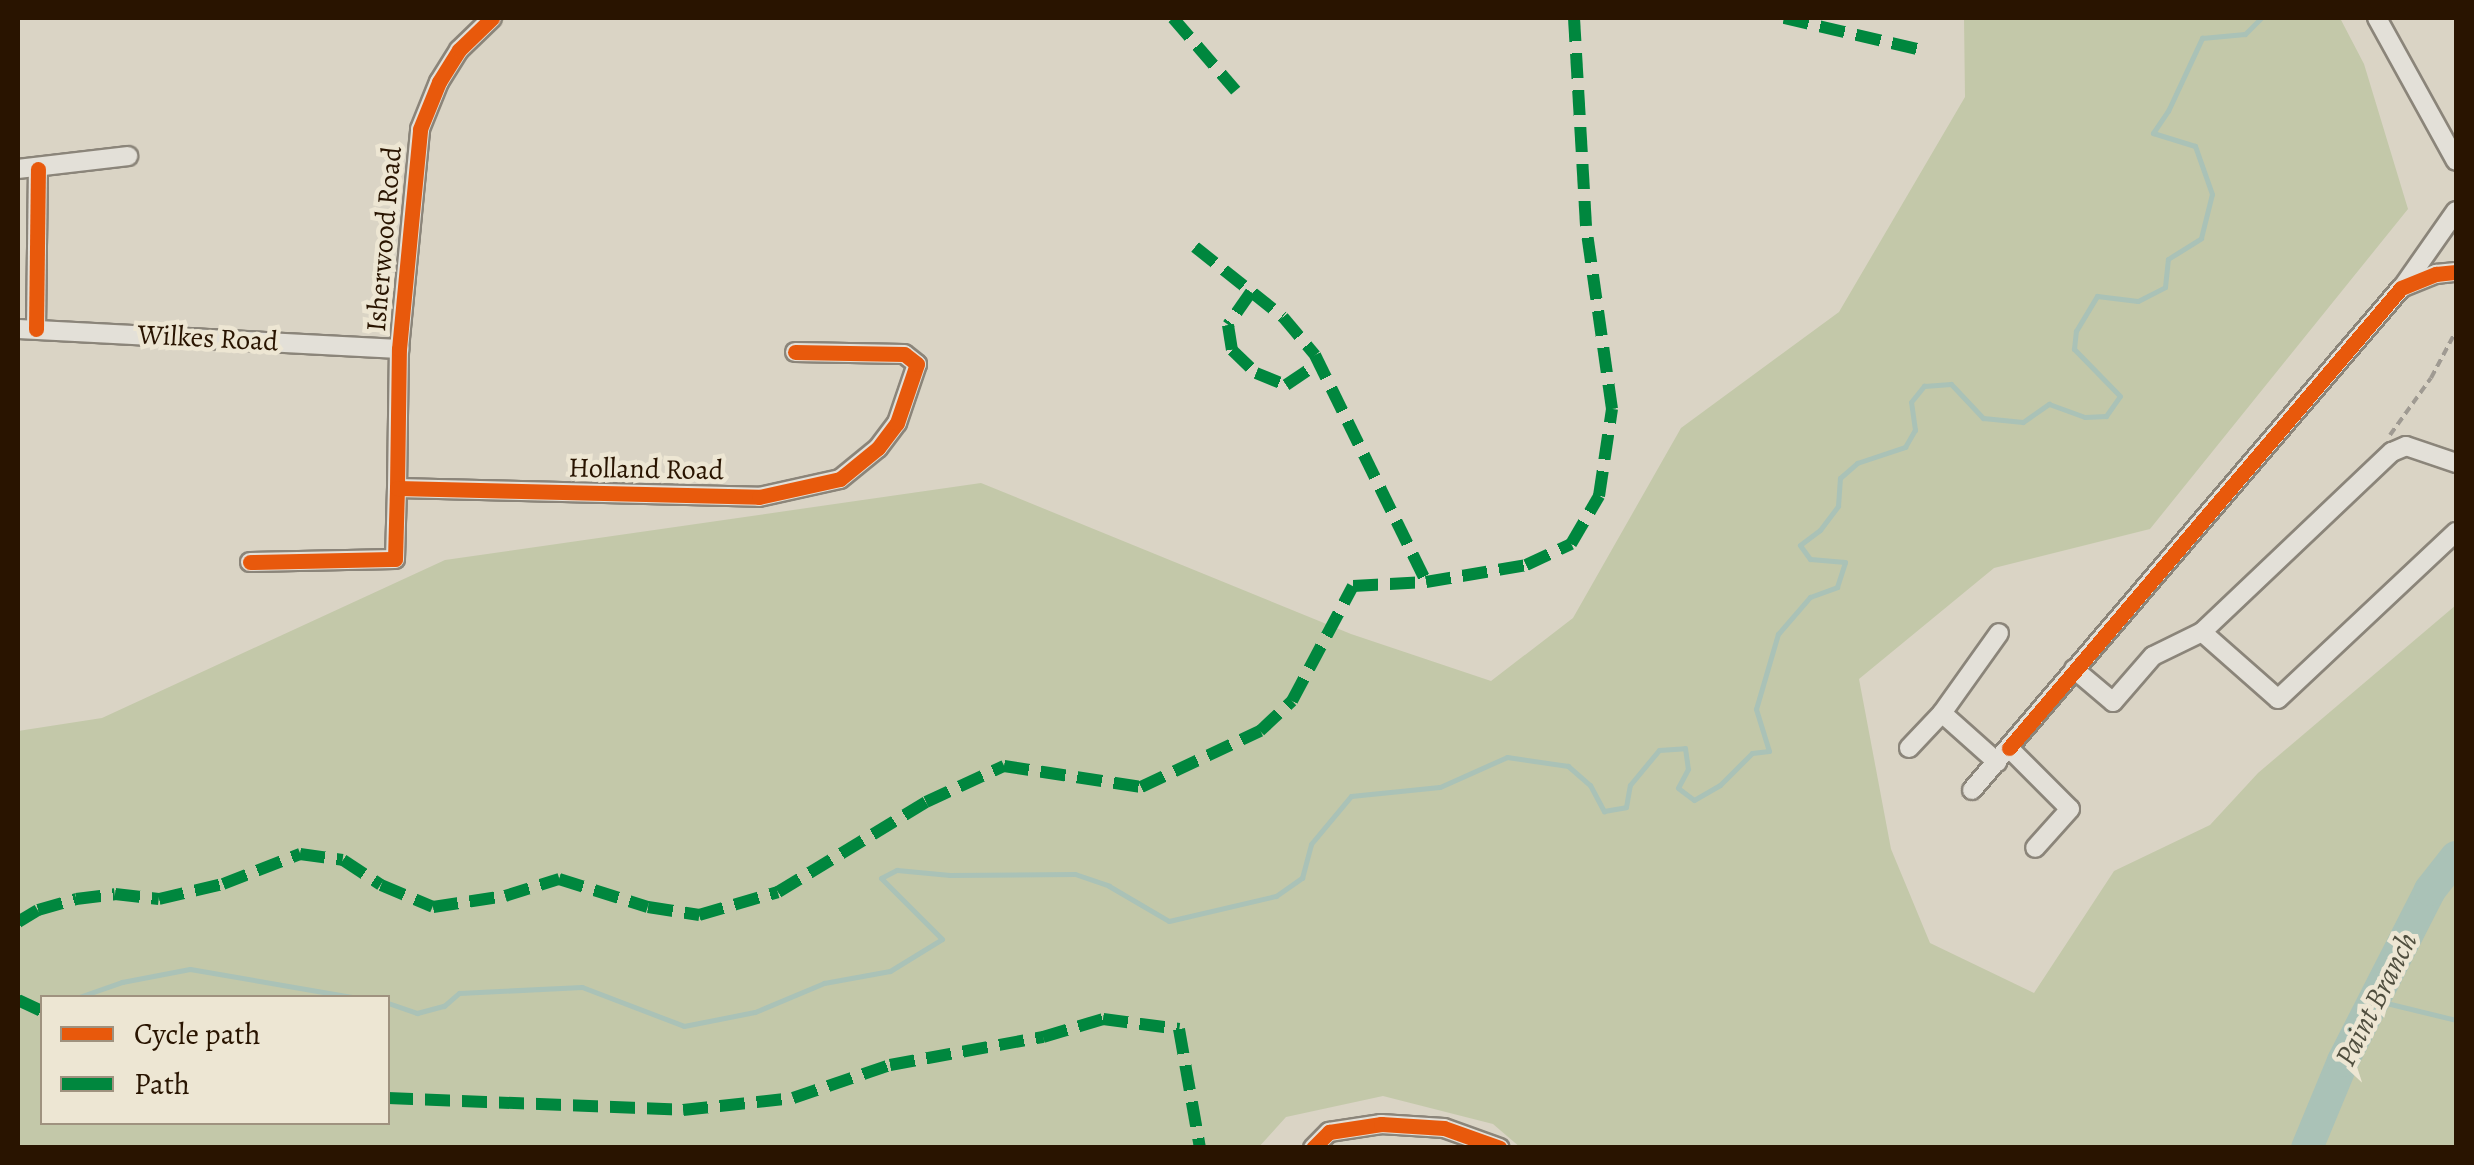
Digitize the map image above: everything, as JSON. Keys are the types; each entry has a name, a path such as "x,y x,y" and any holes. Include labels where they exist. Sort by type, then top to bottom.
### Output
{"street":[{"name":"Isherwood Road","path":"397,488 399,349 420,128 449,66 492,18"},
{"path":"2377,18 2456,161"},
{"path":"18,169 128,156"},
{"path":"27,329 38,168"},
{"path":"1972,790 2401,288 2456,211"},
{"path":"2401,288 2436,274 2456,272"},
{"name":"Wilkes Road","path":"27,329 399,349"},
{"name":"Holland Road","path":"397,488 759,497 840,479 878,448 897,423 917,364 904,354 795,352"},
{"path":"2074,670 2113,702 2153,656 2202,632 2392,452 2406,446 2456,462"},
{"path":"250,562 395,559 397,488"},
{"path":"2202,632 2278,700 2456,532"},
{"path":"1909,748 1942,714 1998,633"},
{"path":"1942,714 2003,755 2070,808 2035,848"},
{"path":"1314,1148 1329,1132 1381,1124 1444,1128 1500,1148"}],"path":[{"path":"2392,452 2390,431 2431,378 2456,331"}],"green space":[{"path":"1964,18 2340,18 2364,64 2408,209 2150,529 1994,568 1859,679 1891,849 1930,943 2034,993 2114,871 2210,825 2258,773 2456,605 2456,1147 1521,1148 1493,1124 1383,1096 1286,1117 1258,1148 18,1147 18,731 102,718 445,560 981,483 1351,634 1491,681 1573,618 1681,428 1839,312 1965,97"}],"waterway":[{"path":"390,1004 417,1013 444,1006 459,993 582,987 684,1026 755,1012 824,983 890,971 942,939 881,878 897,870 950,875 1075,874 1109,886 1169,921 1276,896 1302,878 1311,844 1351,796 1440,787 1507,757 1568,766 1590,785 1604,811 1626,807 1630,785 1659,750 1685,748 1688,769 1678,788 1694,800 1720,785 1752,753 1769,751 1756,709 1778,634 1810,597 1837,587 1845,562 1810,559 1800,545 1820,530 1838,506 1840,478 1857,463 1905,447 1915,430 1911,402 1924,386 1951,384 1983,418 2023,422 2049,404 2085,417 2106,416 2120,396 2074,349 2076,331 2097,296 2138,301 2165,287 2168,259 2201,238 2212,194 2195,146 2153,133 2168,111 2202,38 2245,34 2261,18"},
{"name":"Paint Branch","path":"2307,1148 2343,1061 2430,890 2456,857"},
{"path":"85,995 122,982 190,969 341,995"},
{"path":"2374,1000 2456,1020"}],"marked path":[{"path":"1173,18 1236,91"},
{"path":"18,922 38,910 76,899 115,894 159,899 223,884 300,854 343,860 381,885 433,907 505,896 559,879 648,907 699,915 778,892 926,802 1004,766 1141,787 1260,731 1292,701 1353,586 1426,582 1526,565 1571,544 1599,496 1612,409 1586,226 1574,18"},
{"path":"1784,18 1926,51"},
{"path":"1195,247 1283,317 1315,355 1426,582"},
{"path":"1251,292 1228,325 1232,350 1256,373 1286,385 1319,363"},
{"path":"18,1000 40,1010"},
{"path":"390,1098 683,1110 793,1098 890,1065 1043,1037 1103,1019 1179,1029 1200,1148"}],"cycle path":[{"path":"397,488 399,349 420,129 439,82 459,50 492,18"},
{"path":"36,329 38,169"},
{"path":"2009,748 2401,288 2436,274 2456,272"},
{"path":"250,562 395,559 397,488 759,497 840,479 878,448 897,423 917,364 904,354 795,352"},
{"path":"1313,1148 1329,1132 1381,1124 1444,1128 1500,1148"}]}
